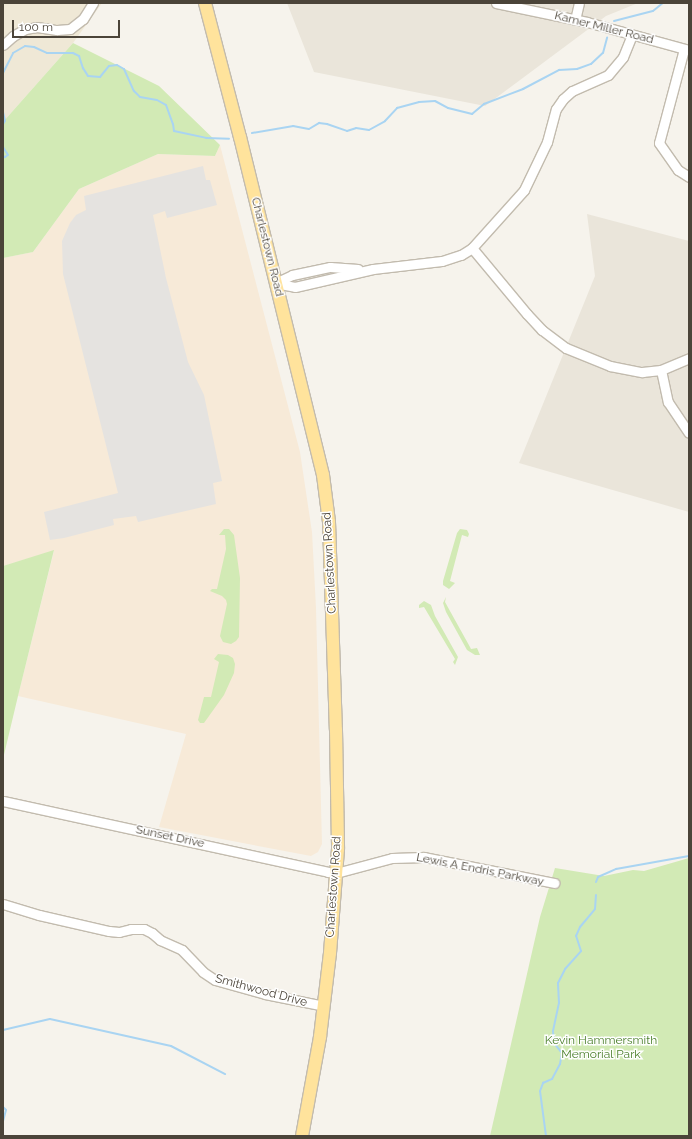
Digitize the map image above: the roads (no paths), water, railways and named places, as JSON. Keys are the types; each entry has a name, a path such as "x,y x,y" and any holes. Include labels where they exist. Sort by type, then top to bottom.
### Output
{"main road":[{"name":"Charlestown Road","path":"205,3 323,474 332,549 338,790 336,873 324,1006 317,1055 302,1136"}],"street":[{"path":"3,46 19,32 31,27 70,30 83,19 93,3"},
{"name":"Kamer Miller Road","path":"496,3 575,20 686,50"},
{"path":"575,20 579,3"},
{"path":"275,283 292,276 330,267 369,270 442,261 460,255 472,248 524,190 547,142 556,109 563,99 572,91 608,75 623,57 632,35"},
{"path":"686,50 659,143 678,170 689,177"},
{"path":"472,248 527,314 566,348 594,361 627,370 649,372 661,370 689,358"},
{"path":"661,370 668,402 689,433"},
{"name":"Sunset Drive","path":"3,801 279,862 336,873"},
{"name":"Lewis A Endris Parkway","path":"336,873 392,858 424,857 554,883"},
{"name":"Smithwood Drive","path":"3,904 39,915 109,931 119,932 131,929 144,929 152,933 160,940 182,950 203,972 215,980 265,994 324,1006"}],"waterway":[{"path":"614,21 653,11 663,3"},
{"path":"252,133 293,126 309,129 319,123 327,124 347,131 356,128 369,130 385,121 397,108 419,102 435,101 448,108 472,114 484,104 523,89 559,70 577,69 591,64 603,53 607,38"},
{"path":"3,73 13,53 25,46 34,47 47,53 73,53 79,56 83,68 88,76 100,77 109,66 117,65 124,69 134,91 140,97 157,100 166,105 174,131 206,138 229,139"},
{"path":"3,112 5,121 3,124"},
{"path":"3,147 8,155 5,157 3,156"},
{"path":"596,882 598,877 616,869 689,856"},
{"path":"546,1136 540,1091 543,1083 552,1079 560,1064 562,1053 554,1043 553,1031 559,1003 558,983 565,969 581,951 576,936 580,927 595,909 596,895"},
{"path":"3,1030 50,1019 171,1046 225,1074"},
{"path":"3,1107 6,1110 3,1121"}],"park label":[{"name":"Kevin Hammersmith Memorial Park","path":"601,1048"}]}
